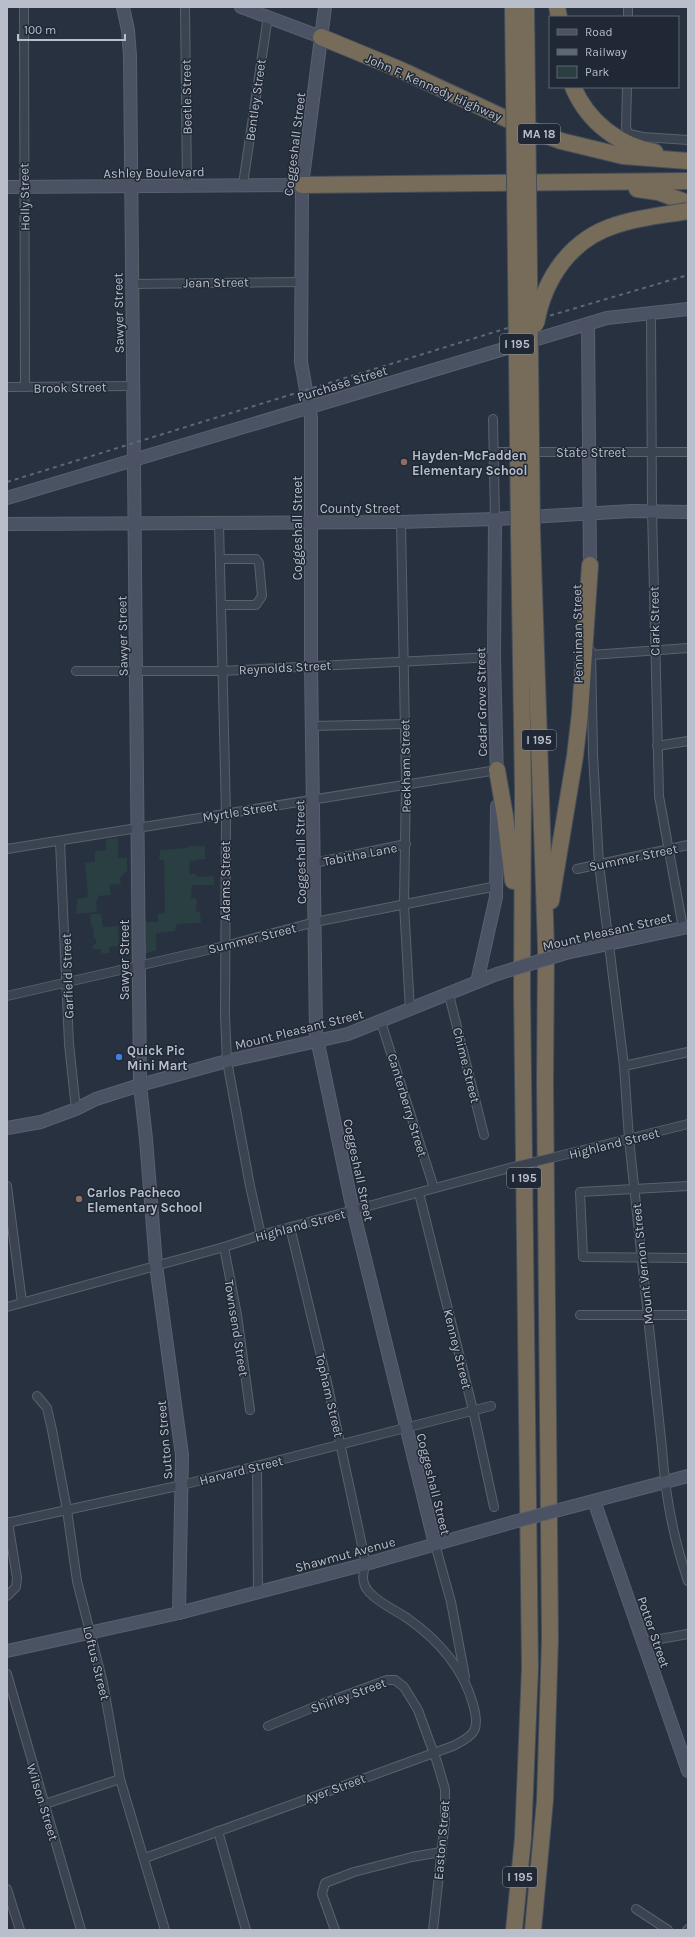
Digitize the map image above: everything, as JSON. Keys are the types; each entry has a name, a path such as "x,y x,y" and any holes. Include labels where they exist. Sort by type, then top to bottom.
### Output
{"highway":[{"name":"I 195","path":"514,7 521,92 531,383 526,532 522,955 529,1704 524,1838 514,1930"},
{"name":"I 195","path":"526,7 521,92 526,532 546,948 544,1071 548,1331 550,1659 546,1792 533,1930"},
{"name":"John F. Kennedy Highway","path":"322,37 401,70 524,127 561,141 623,156 688,161"},
{"path":"574,88 591,116 615,138 641,149 688,157"},
{"path":"302,185 688,181"},
{"path":"568,183 653,191 688,203"},
{"path":"531,383 535,333 542,300 553,274 569,254 588,238 609,227 634,220 688,211"},
{"path":"546,948 555,872 570,794 577,742 590,565"},
{"path":"497,770 505,816 522,955"},
{"path":"538,1886 540,1930"}],"main road":[{"name":"Sawyer Street","path":"123,7 128,30 130,56 131,284 135,524 140,1085 156,1265"},
{"name":"MA 18","path":"241,7 322,37"},
{"name":"Coggeshall Street","path":"325,7 302,185 301,282 301,368 311,408 311,726 317,1042 353,1210 435,1544"},
{"name":"Ashley Boulevard","path":"7,187 131,187 243,184 302,185"},
{"name":"Purchase Street","path":"7,498 612,317 688,309"},
{"name":"Penniman Street","path":"588,324 590,565"},
{"name":"County Street","path":"7,524 401,522 495,519 652,510 688,512"},
{"name":"Cedar Grove Street","path":"477,982 497,886 497,770 494,658 495,519"},
{"name":"Mount Pleasant Street","path":"7,1128 41,1122 76,1109 96,1099 227,1061 348,1034 449,995 498,974 566,953 685,927"},
{"name":"Sutton Street","path":"156,1265 181,1448 182,1485 179,1612"},
{"name":"Shawmut Avenue","path":"7,1651 179,1612 366,1564 517,1521 688,1476"},
{"name":"Potter Street","path":"594,1501 688,1771"}],"street":[{"name":"Holly Street","path":"24,7 25,387"},
{"name":"Beetle Street","path":"185,7 187,186"},
{"name":"Bentley Street","path":"243,184 268,16"},
{"path":"627,88 626,128 629,134 643,137 688,140"},
{"name":"Jean Street","path":"131,284 301,282"},
{"name":"Clark Street","path":"651,312 652,510 659,796 685,927"},
{"name":"Brook Street","path":"7,387 133,386"},
{"name":"Cedar Grove Street","path":"493,419 495,519"},
{"name":"State Street","path":"494,452 688,452"},
{"name":"Peckham Street","path":"401,522 406,784 404,904 410,1010"},
{"name":"Adams Street","path":"219,524 226,814 225,1016 227,1061 250,1186 261,1235"},
{"path":"221,559 256,559 259,563 262,596 256,605 222,605"},
{"name":"Penniman Street","path":"590,565 593,754 599,864 608,943"},
{"path":"591,655 688,648"},
{"name":"Reynolds Street","path":"76,671 222,670 494,658"},
{"path":"311,726 405,724"},
{"path":"657,746 688,741"},
{"name":"Myrtle Street","path":"7,849 60,842 138,827 497,770"},
{"name":"Garfield Street","path":"60,842 69,1044 76,1109"},
{"name":"Tabitha Lane","path":"314,863 406,844"},
{"name":"Summer Street","path":"577,869 688,845"},
{"name":"Summer Street","path":"7,996 138,964 225,946 315,922 497,886"},
{"name":"Mount Vernon Street","path":"608,943 624,1066 629,1139 665,1483 673,1535 688,1581"},
{"name":"Chime Street","path":"449,995 484,1135"},
{"name":"Canterberry Street","path":"381,1022 434,1188"},
{"path":"624,1066 688,1052"},
{"name":"Highland Street","path":"7,1307 419,1192 513,1167 688,1124"},
{"path":"7,1186 22,1302"},
{"path":"688,1186 580,1192 583,1257 688,1258"},
{"name":"Kenney Street","path":"419,1192 473,1410 494,1507"},
{"name":"Topham Street","path":"290,1228 341,1444 366,1564 362,1574 368,1591 426,1633 452,1660 466,1682"},
{"name":"Townsend Street","path":"224,1247 237,1315 250,1410"},
{"path":"580,1315 688,1315"},
{"name":"Loftus Street","path":"37,1396 47,1408 67,1510 77,1581 89,1633 103,1683 120,1779 145,1858 165,1930"},
{"name":"Harvard Street","path":"8,1523 182,1485 341,1444 406,1429 491,1406"},
{"path":"257,1466 258,1591"},
{"path":"7,1596 16,1587 17,1578 8,1523"},
{"name":"Coggeshall Street","path":"435,1544 451,1602 466,1682"},
{"path":"642,1642 688,1634"},
{"name":"Wilson Street","path":"7,1674 81,1930"},
{"name":"Shirley Street","path":"268,1726 321,1704 387,1680 395,1680 404,1688 413,1701 433,1752"},
{"name":"Ayer Street","path":"145,1858 462,1741 475,1731 476,1713 466,1682"},
{"name":"Easton Street","path":"433,1752 443,1782 446,1799 433,1930"},
{"path":"44,1804 120,1779"},
{"path":"218,1831 246,1930"},
{"path":"335,1930 322,1891 325,1884 345,1875 412,1857 441,1852"},
{"path":"7,1889 20,1930"},
{"path":"636,1909 668,1930"}],"green space":[{"path":"118,838 118,858 127,858 127,871 120,878 121,884 109,885 111,895 98,896 98,900 96,901 97,912 76,914 77,899 88,897 85,863 95,862 95,851 106,850 106,839"},
{"path":"188,846 205,846 205,859 190,861 189,874 196,874 197,877 214,876 214,885 192,885 191,898 197,899 196,912 200,912 201,923 177,924 175,931 156,933 156,950 145,954 145,922 158,922 158,914 165,913 164,860 159,860 160,850 188,848"},
{"path":"90,914 101,914 103,927 118,926 119,946 109,947 109,953 101,954 101,949 93,949 93,945 96,944 96,939 94,939 93,927 91,927"}],"railway":[{"path":"7,482 501,330 688,275"}],"place":[{"name":"Hayden-McFadden Elementary School","path":"404,462"},
{"name":"Quick Pic Mini Mart","path":"119,1057"},
{"name":"Carlos Pacheco Elementary School","path":"79,1199"}]}
